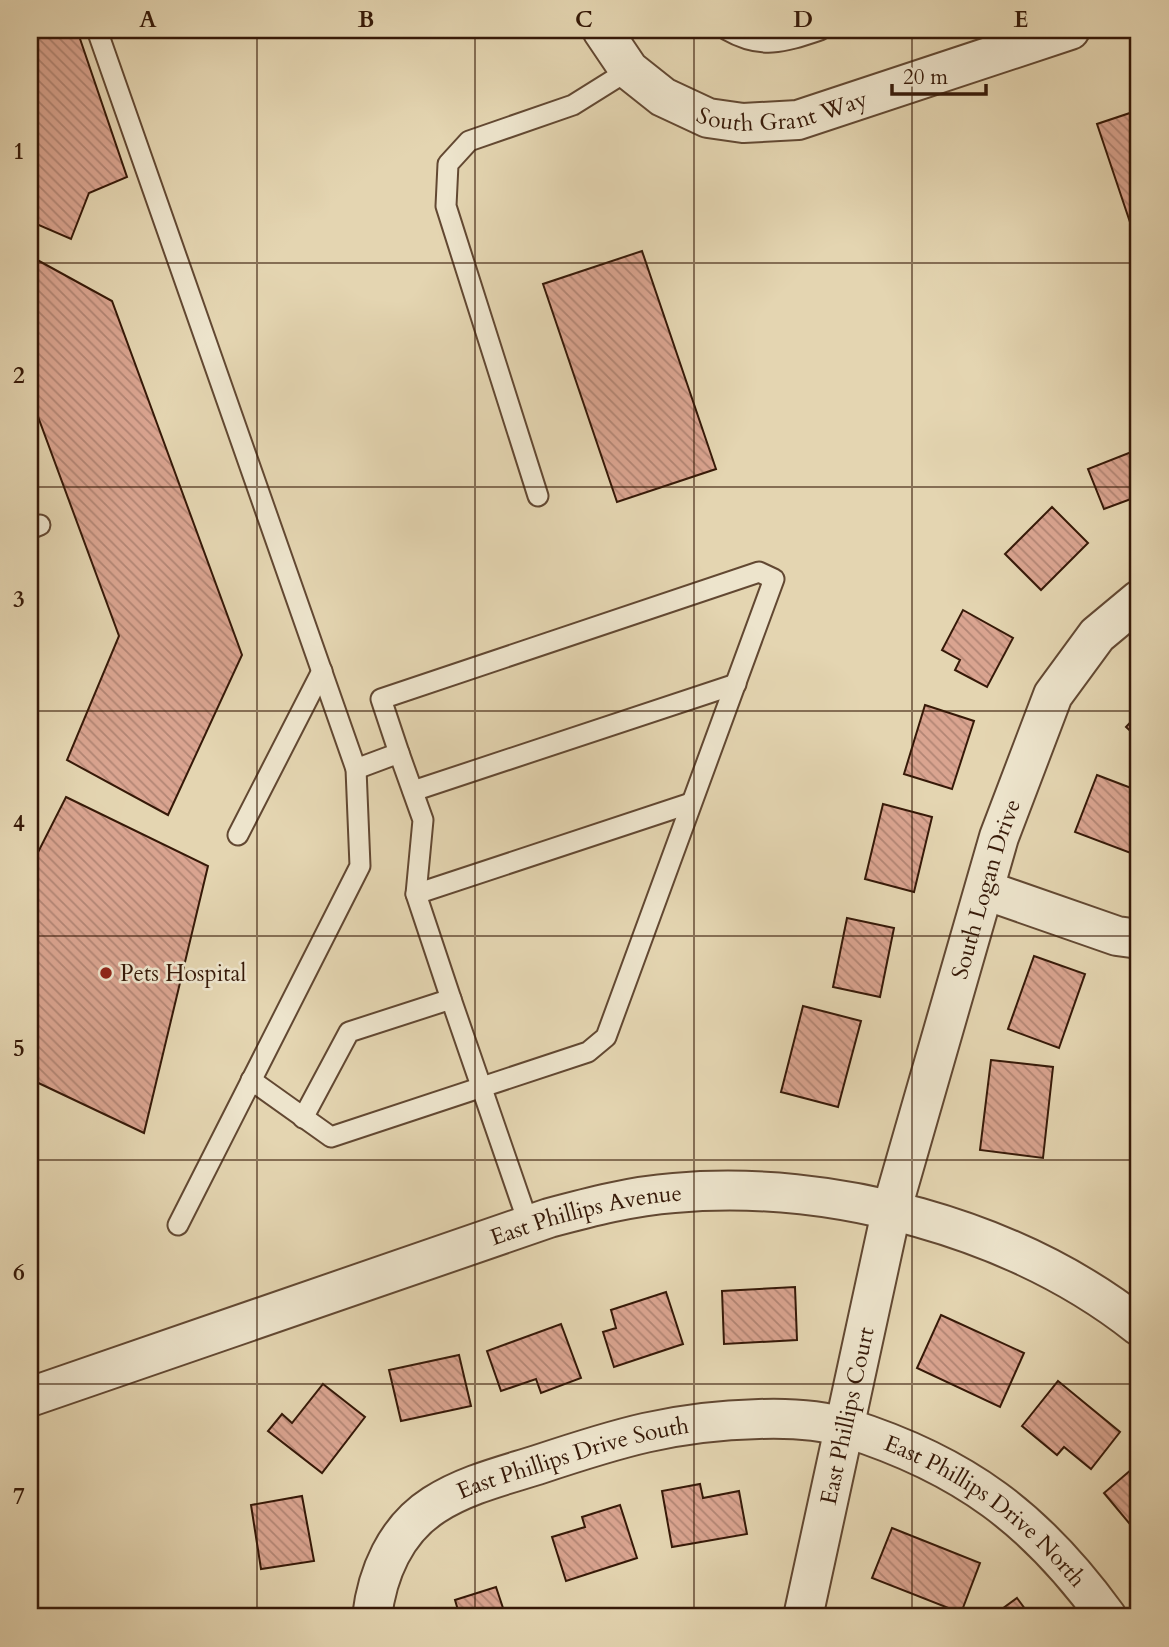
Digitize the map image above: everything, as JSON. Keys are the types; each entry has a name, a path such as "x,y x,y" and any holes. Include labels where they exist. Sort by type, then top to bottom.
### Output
{"street":[{"name":"South Grant Way","path":"602,30 629,70 663,97 708,118 743,123 798,120 1070,30"},
{"name":"South Logan Drive","path":"891,1212 999,837 1053,695 1097,635 1139,600"},
{"path":"985,890 1117,936 1139,939"},
{"name":"East Phillips Avenue","path":"30,1397 529,1225 601,1205 673,1192 788,1194 891,1212 966,1231 1019,1253 1088,1290 1139,1326"},
{"name":"East Phillips Court","path":"803,1617 891,1212"},
{"name":"East Phillips Drive South","path":"372,1617 375,1592 386,1561 396,1544 433,1506 470,1487 634,1433 694,1422 803,1418 846,1428"},
{"name":"East Phillips Drive North","path":"846,1428 948,1468 995,1498 1041,1537 1079,1578 1107,1617"}],"lane":[{"path":"97,30 356,769 360,866 178,1225"},
{"path":"727,30 743,39 778,44 820,30"},
{"path":"538,496 446,206 448,164 469,141 573,105 629,70"},
{"path":"251,1080 331,1137 482,1087 588,1052 606,1037 774,579 759,572 381,699 424,820 416,894 451,999 482,1087 529,1225"},
{"path":"237,835 322,671"},
{"path":"413,791 736,684"},
{"path":"356,769 400,753"},
{"path":"416,894 691,803"},
{"path":"303,1118 349,1032 451,999"}],"building":[{"path":"30,30 77,30 127,177 89,193 71,239 32,222 30,227"},
{"path":"1139,110 1139,249 1097,124"},
{"path":"642,251 716,469 617,502 543,284"},
{"path":"30,256 112,301 242,655 168,815 67,760 119,636 30,395"},
{"path":"1139,449 1139,496 1104,509 1088,469"},
{"path":"1052,507 1088,543 1041,590 1005,554"},
{"path":"963,610 1013,638 987,687 955,670 960,660 942,650"},
{"path":"925,705 974,721 952,789 904,774"},
{"path":"1139,713 1139,739 1126,727"},
{"path":"1097,775 1139,791 1139,848 1136,855 1075,832"},
{"name":"Pets Hospital","path":"66,797 208,866 144,1133 30,1079 30,868"},
{"path":"883,804 932,817 914,892 865,879"},
{"path":"847,918 894,928 880,997 833,987"},
{"path":"1034,956 1085,974 1059,1048 1008,1029"},
{"path":"803,1006 861,1021 838,1107 781,1092"},
{"path":"991,1060 1053,1067 1043,1158 980,1150"},
{"path":"795,1287 797,1340 724,1344 722,1291"},
{"path":"666,1292 683,1344 614,1367 603,1332 616,1328 611,1310"},
{"path":"941,1315 1024,1353 1000,1407 917,1368"},
{"path":"561,1324 581,1378 541,1393 536,1379 501,1391 487,1351"},
{"path":"459,1355 471,1406 401,1421 389,1370"},
{"path":"1058,1381 1120,1432 1091,1469 1064,1447 1057,1455 1022,1426"},
{"path":"323,1384 365,1417 322,1473 268,1431 282,1414 292,1423"},
{"path":"1139,1463 1139,1535 1104,1493"},
{"path":"700,1484 703,1498 739,1491 747,1534 672,1547 662,1491"},
{"path":"302,1496 314,1561 261,1569 251,1505"},
{"path":"620,1505 637,1558 566,1581 552,1537 585,1527 582,1517"},
{"path":"892,1528 980,1563 961,1613 872,1578"},
{"path":"496,1587 506,1617 460,1617 455,1600"},
{"path":"1017,1598 1031,1617 991,1617"}],"place":[{"name":"Pets Hospital","path":"106,973"}]}
